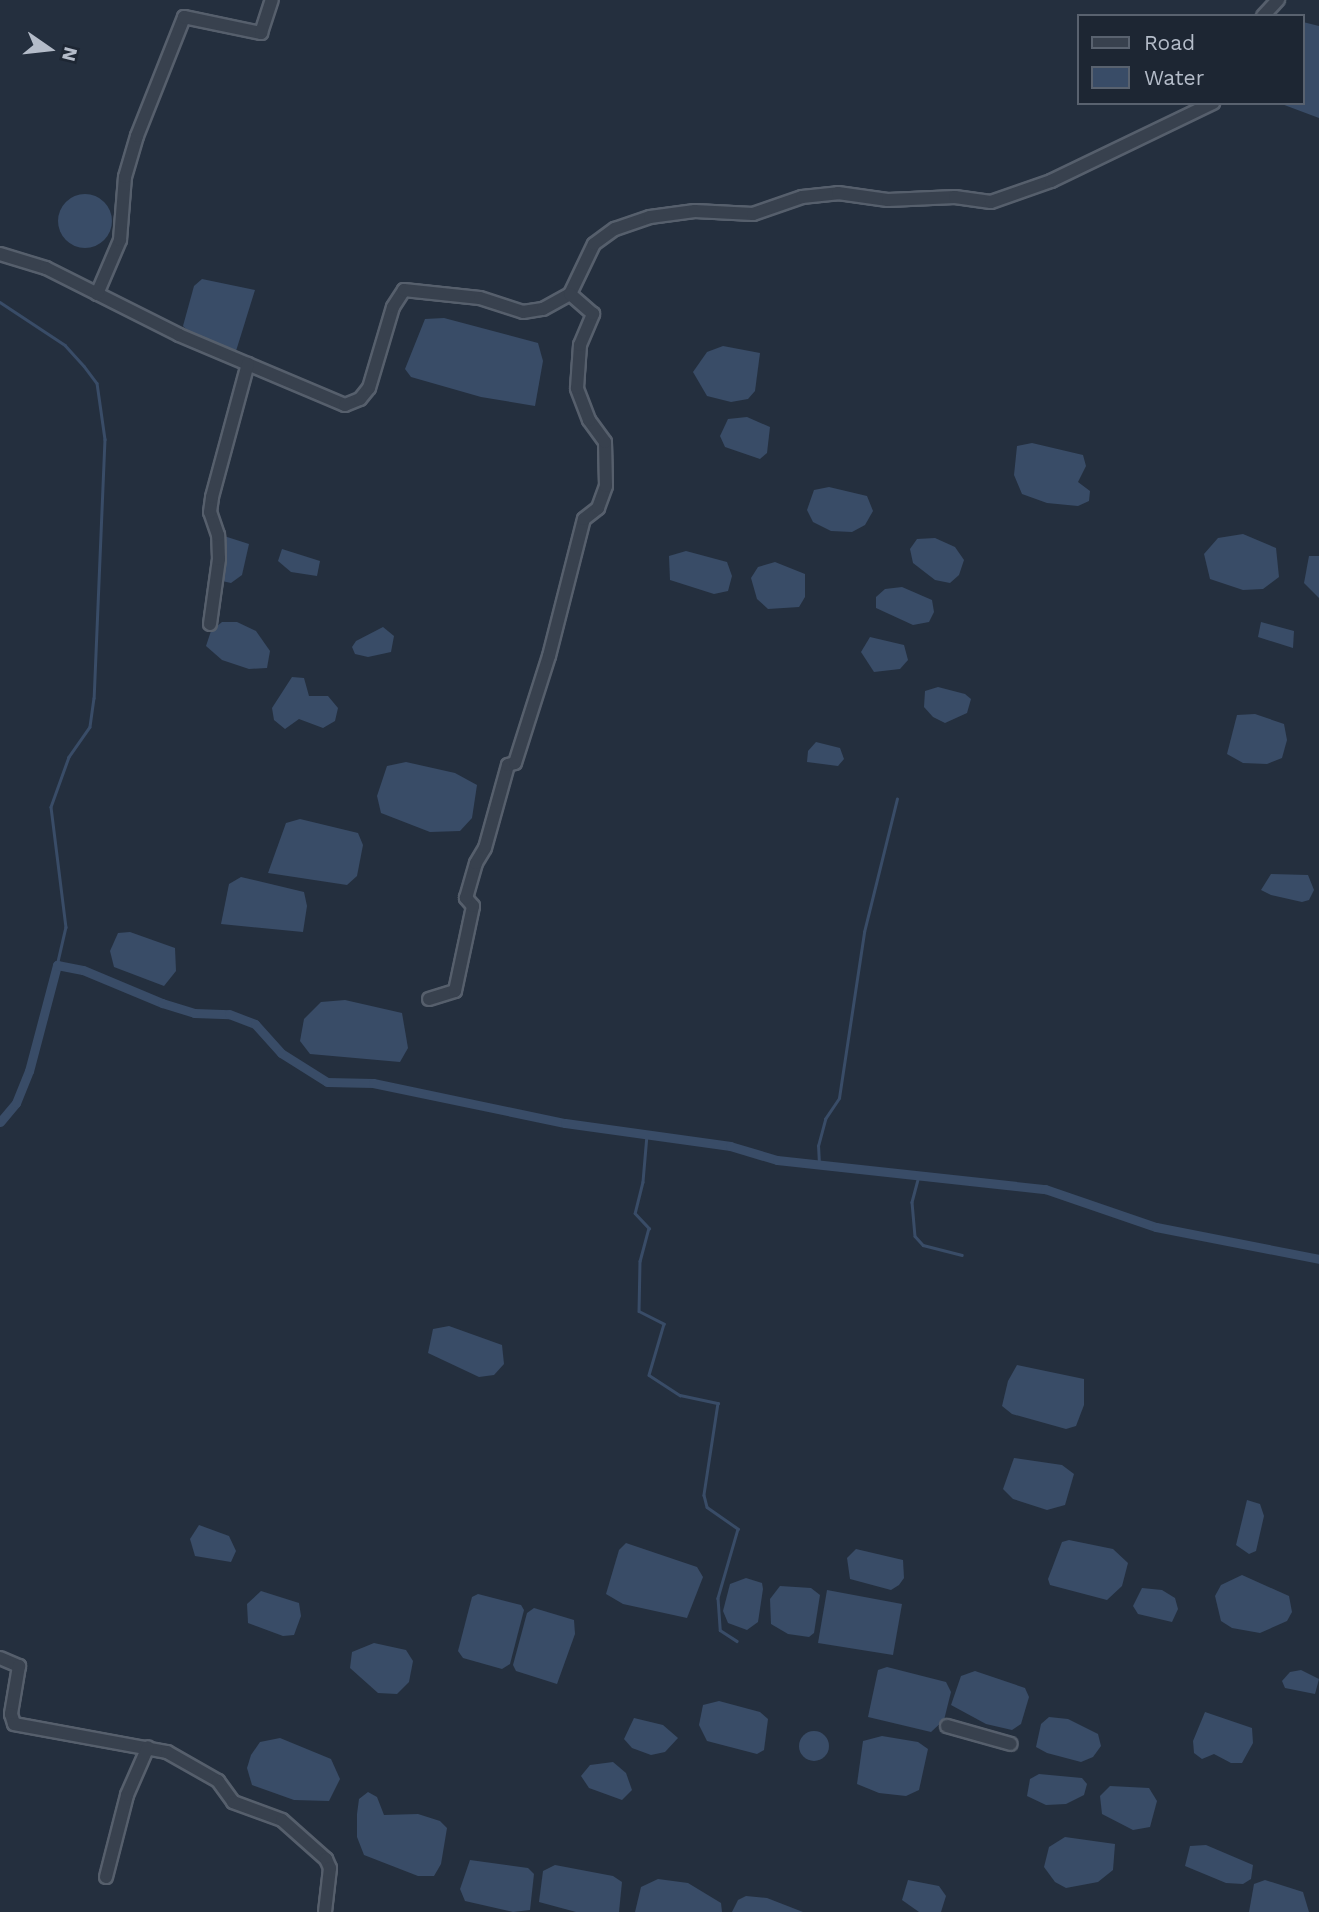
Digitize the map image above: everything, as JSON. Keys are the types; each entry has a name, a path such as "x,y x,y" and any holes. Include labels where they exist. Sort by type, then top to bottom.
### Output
{"street":[{"path":"97,295 120,240 125,177 137,136 184,17 261,33 272,0"},
{"path":"1265,14 1278,0"},
{"path":"0,254 46,268 97,295 336,403 352,404 369,388 393,307 404,290 480,298 523,312 543,309 570,294 594,244 615,229 650,217 695,211 753,214 802,197 838,193 888,200 955,197 991,202 1051,181 1209,105"},
{"path":"429,999 455,991 474,906 467,898 476,863 485,848 508,765 514,763 549,656 584,519 598,508 606,485 605,442 589,420 577,388 580,345 593,314 570,294"},
{"path":"210,624 219,559 212,497 248,364"},
{"path":"0,1658 19,1666 11,1714 14,1724 148,1747 196,1766 218,1781 233,1802 282,1820 326,1859 330,1868 325,1912"},
{"path":"947,1726 1011,1744"},
{"path":"106,1877 127,1795 148,1747"}],"water":[{"path":"1305,22 1319,26 1319,118 1284,105 1305,105"},
{"path":"85,194 104,202 112,221 104,240 85,248 66,240 58,221 66,202"},
{"path":"202,279 255,290 236,351 190,333 183,326 194,286"},
{"path":"444,318 538,343 543,361 535,406 481,397 411,377 405,369 425,319"},
{"path":"723,346 760,353 755,391 748,399 731,402 707,396 693,372 707,352"},
{"path":"747,417 770,427 767,453 760,459 725,447 720,436 728,419"},
{"path":"1032,443 1083,455 1086,466 1078,482 1090,491 1089,501 1078,506 1047,503 1022,494 1014,475 1017,446"},
{"path":"829,487 867,496 873,511 865,525 852,532 831,531 813,522 807,510 814,490"},
{"path":"1243,534 1276,548 1279,577 1263,589 1243,590 1210,579 1204,554 1218,538"},
{"path":"224,536 249,544 242,575 231,583 222,581"},
{"path":"935,538 955,547 964,560 959,575 950,583 935,580 913,563 910,549 917,539"},
{"path":"282,549 320,561 317,576 291,572 278,561"},
{"path":"686,551 727,562 732,576 728,591 714,594 670,580 669,556"},
{"path":"1309,556 1319,556 1319,598 1304,583"},
{"path":"775,562 805,574 805,597 799,607 768,609 757,599 751,578 758,567"},
{"path":"902,587 932,600 934,612 929,622 913,625 876,608 876,597 885,589"},
{"path":"222,622 237,622 256,631 270,651 267,668 249,669 222,660 206,646 211,631"},
{"path":"1261,622 1294,631 1293,648 1258,637"},
{"path":"383,627 394,636 391,652 368,657 355,654 352,647 356,641"},
{"path":"870,637 904,645 908,660 900,669 874,672 861,652"},
{"path":"292,677 304,678 309,696 328,696 338,708 335,721 323,728 299,719 285,729 274,720 272,708"},
{"path":"938,687 965,694 971,699 967,713 945,723 933,717 924,707 925,691"},
{"path":"1255,714 1284,724 1287,740 1282,758 1267,764 1243,763 1227,754 1237,715"},
{"path":"816,742 840,748 844,759 838,766 807,762 808,751"},
{"path":"406,762 455,773 477,785 472,818 460,831 430,832 381,813 377,796 387,766"},
{"path":"300,819 358,833 363,845 357,876 347,885 268,873 286,823"},
{"path":"1271,874 1308,875 1314,890 1309,900 1302,902 1261,890"},
{"path":"241,877 304,892 307,906 303,932 221,924 229,884"},
{"path":"130,932 175,948 176,971 164,986 114,967 110,951 118,933"},
{"path":"345,1000 402,1013 408,1048 400,1062 310,1054 300,1041 304,1019 321,1002"},
{"path":"449,1326 502,1345 504,1364 494,1375 479,1377 428,1353 433,1329"},
{"path":"1017,1365 1084,1379 1084,1405 1076,1426 1066,1429 1012,1414 1002,1406 1008,1381"},
{"path":"1014,1458 1062,1465 1074,1474 1065,1505 1047,1510 1013,1499 1003,1489"},
{"path":"1247,1500 1260,1504 1264,1516 1256,1551 1249,1554 1236,1545"},
{"path":"199,1525 229,1536 236,1551 231,1562 195,1556 190,1539"},
{"path":"1069,1540 1113,1549 1128,1563 1122,1586 1107,1600 1050,1585 1048,1579 1062,1542"},
{"path":"626,1543 697,1567 703,1577 687,1618 623,1604 606,1594 619,1550"},
{"path":"856,1549 903,1560 904,1578 899,1585 891,1590 850,1579 847,1558"},
{"path":"1242,1575 1289,1596 1292,1612 1287,1621 1260,1633 1232,1628 1221,1621 1215,1596 1221,1585"},
{"path":"746,1578 762,1583 763,1589 758,1622 747,1630 728,1623 723,1611 730,1584"},
{"path":"780,1586 811,1588 820,1595 814,1633 809,1637 788,1634 771,1624 770,1599"},
{"path":"1142,1588 1162,1590 1175,1598 1178,1609 1172,1622 1138,1614 1133,1606"},
{"path":"827,1590 902,1604 893,1655 818,1643"},
{"path":"261,1591 299,1603 301,1616 294,1635 283,1636 248,1623 247,1604"},
{"path":"478,1594 521,1605 524,1610 510,1664 502,1669 463,1658 458,1651 472,1597"},
{"path":"534,1608 574,1620 575,1634 557,1684 516,1671 513,1665 527,1613"},
{"path":"374,1643 406,1650 413,1661 409,1682 397,1694 378,1693 350,1668 352,1652"},
{"path":"887,1667 946,1682 951,1692 944,1720 931,1732 868,1717 878,1670"},
{"path":"1301,1670 1319,1679 1315,1694 1285,1688 1282,1681 1290,1672"},
{"path":"975,1671 1025,1688 1029,1697 1021,1724 1012,1730 986,1724 951,1705 961,1676"},
{"path":"719,1701 760,1712 768,1719 764,1750 757,1754 707,1741 699,1725 703,1705"},
{"path":"1205,1712 1252,1728 1253,1743 1242,1763 1231,1763 1214,1754 1202,1759 1194,1753 1193,1741"},
{"path":"1049,1717 1068,1719 1098,1734 1101,1746 1093,1757 1081,1762 1047,1753 1036,1747 1041,1724"},
{"path":"634,1718 663,1725 678,1738 665,1752 651,1755 632,1748 624,1739"},
{"path":"814,1731 825,1735 829,1746 825,1757 814,1761 803,1757 799,1746 803,1735"},
{"path":"882,1736 918,1742 928,1749 919,1790 906,1796 879,1793 857,1784 863,1741"},
{"path":"280,1738 331,1759 340,1779 329,1801 294,1800 252,1785 247,1768 251,1755 260,1742"},
{"path":"613,1762 626,1773 632,1790 622,1800 589,1788 581,1776 590,1765"},
{"path":"1039,1774 1082,1778 1087,1784 1084,1795 1066,1804 1046,1805 1027,1796 1030,1779"},
{"path":"1110,1786 1149,1788 1157,1801 1150,1827 1133,1830 1102,1814 1100,1796"},
{"path":"368,1792 377,1797 384,1815 418,1814 440,1821 447,1828 441,1864 434,1876 418,1876 364,1855 357,1837 357,1814 359,1799"},
{"path":"1065,1837 1115,1844 1113,1870 1098,1882 1066,1888 1055,1882 1044,1867 1049,1847"},
{"path":"1206,1845 1253,1865 1251,1879 1243,1884 1226,1883 1185,1866 1190,1846"},
{"path":"470,1860 528,1868 534,1874 530,1910 513,1912 465,1901 460,1889"},
{"path":"555,1865 613,1876 622,1882 619,1912 576,1912 539,1902 543,1871"},
{"path":"658,1879 688,1883 721,1903 722,1912 635,1912 641,1887"},
{"path":"908,1880 939,1886 946,1896 941,1912 919,1912 902,1900"},
{"path":"1265,1880 1303,1892 1309,1912 1249,1912 1254,1884"},
{"path":"746,1896 767,1898 803,1912 732,1912 738,1900"}],"waterway":[{"path":"0,302 65,345 84,366 97,383 105,439 94,698 90,727 69,757 51,807 66,927 57,965"},
{"path":"819,1164 818,1146 825,1119 839,1098 864,932 897,799"},
{"path":"0,1122 16,1103 29,1071 57,965 83,970 162,1003 194,1013 229,1014 255,1024 281,1053 327,1082 373,1083 565,1123 730,1146 777,1160 1045,1189 1156,1227 1319,1259"},
{"path":"647,1135 643,1182 635,1213 649,1228 640,1261 639,1311 664,1324 649,1375 680,1395 718,1403 704,1495 707,1507 738,1529 718,1598 720,1630 737,1641"},
{"path":"919,1176 912,1202 915,1236 923,1245 962,1255"}]}
